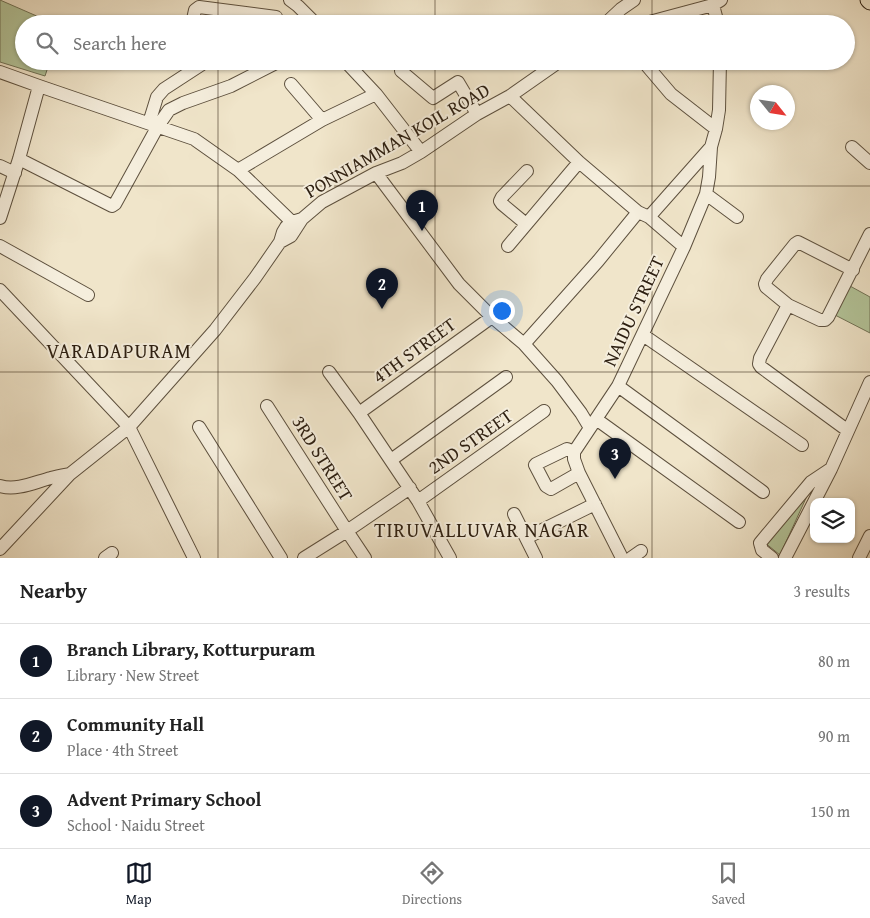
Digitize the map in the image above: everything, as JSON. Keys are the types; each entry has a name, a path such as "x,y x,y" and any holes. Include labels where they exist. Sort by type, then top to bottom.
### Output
{"street":[{"path":"290,0 307,15"},
{"path":"615,15 634,0"},
{"path":"673,15 717,2 718,15"},
{"path":"194,15 195,10 199,7 204,7 262,15"},
{"path":"187,70 187,75"},
{"path":"154,125 157,97 164,89 194,70"},
{"path":"19,159 112,206 115,204 154,125 169,110 231,86 262,70"},
{"path":"353,70 376,94 421,152"},
{"name":"PONNIAMMAN KOIL ROAD","path":"0,548 70,474 129,428 215,330 280,242 283,232 322,202 421,152 477,114 510,96 547,70"},
{"path":"650,70 671,94 716,129"},
{"name":"NAIDU STREET","path":"574,452 618,386 684,246 706,194 711,147 719,110 720,70"},
{"path":"401,71 433,98 458,82 477,114"},
{"path":"0,72 194,138 238,170 297,220"},
{"path":"291,84 322,120"},
{"path":"0,218 15,174 39,86"},
{"path":"238,170 322,120 376,94"},
{"path":"510,96 579,162 684,246"},
{"path":"524,344 598,261 711,147"},
{"path":"852,147 870,163"},
{"path":"508,246 579,162"},
{"path":"0,166 15,174"},
{"path":"526,224 500,201 527,171"},
{"path":"376,174 459,284 492,317 524,344 557,381 581,413 739,522"},
{"path":"706,194 737,217"},
{"path":"853,270 798,242 767,279 765,284 766,287 788,305 820,320 825,320 853,270 870,234"},
{"path":"0,246 88,295"},
{"path":"0,290 129,428 194,558"},
{"path":"788,305 760,358 759,364 848,430"},
{"name":"4TH STREET","path":"359,413 492,317"},
{"path":"643,334 802,445"},
{"path":"329,372 410,488 450,558"},
{"path":"390,460 506,377"},
{"path":"816,498 870,382"},
{"path":"618,386 763,492"},
{"name":"3RD STREET","path":"267,406 346,531"},
{"name":"2ND STREET","path":"418,501 544,411"},
{"path":"199,427 281,558"},
{"path":"579,472 551,489 546,486 535,465 567,449 574,452 574,459 579,472 622,558"},
{"path":"772,558 762,550 760,544 811,482 831,469"},
{"path":"0,486 7,488 28,485 70,474"},
{"path":"304,558 410,488"},
{"path":"526,538 595,504"},
{"path":"785,558 810,510"},
{"path":"514,514 536,558"},
{"path":"346,531 365,558"},
{"path":"859,558 870,536"}],"green space":[{"path":"0,0 34,15 15,15 15,67 0,62"},
{"path":"26,70 47,70 45,76"},
{"path":"850,286 870,297 870,333 835,315"},
{"path":"807,496 780,555 764,542"}],"place":[{"name":"Branch Library, Kotturpuram","path":"422,231"},
{"name":"Community Hall","path":"382,309"},
{"name":"Advent Primary School","path":"615,479"}],"district":[{"name":"VARADAPURAM","path":"119,350"},
{"name":"TIRUVALLUVAR NAGAR","path":"482,529"}]}
